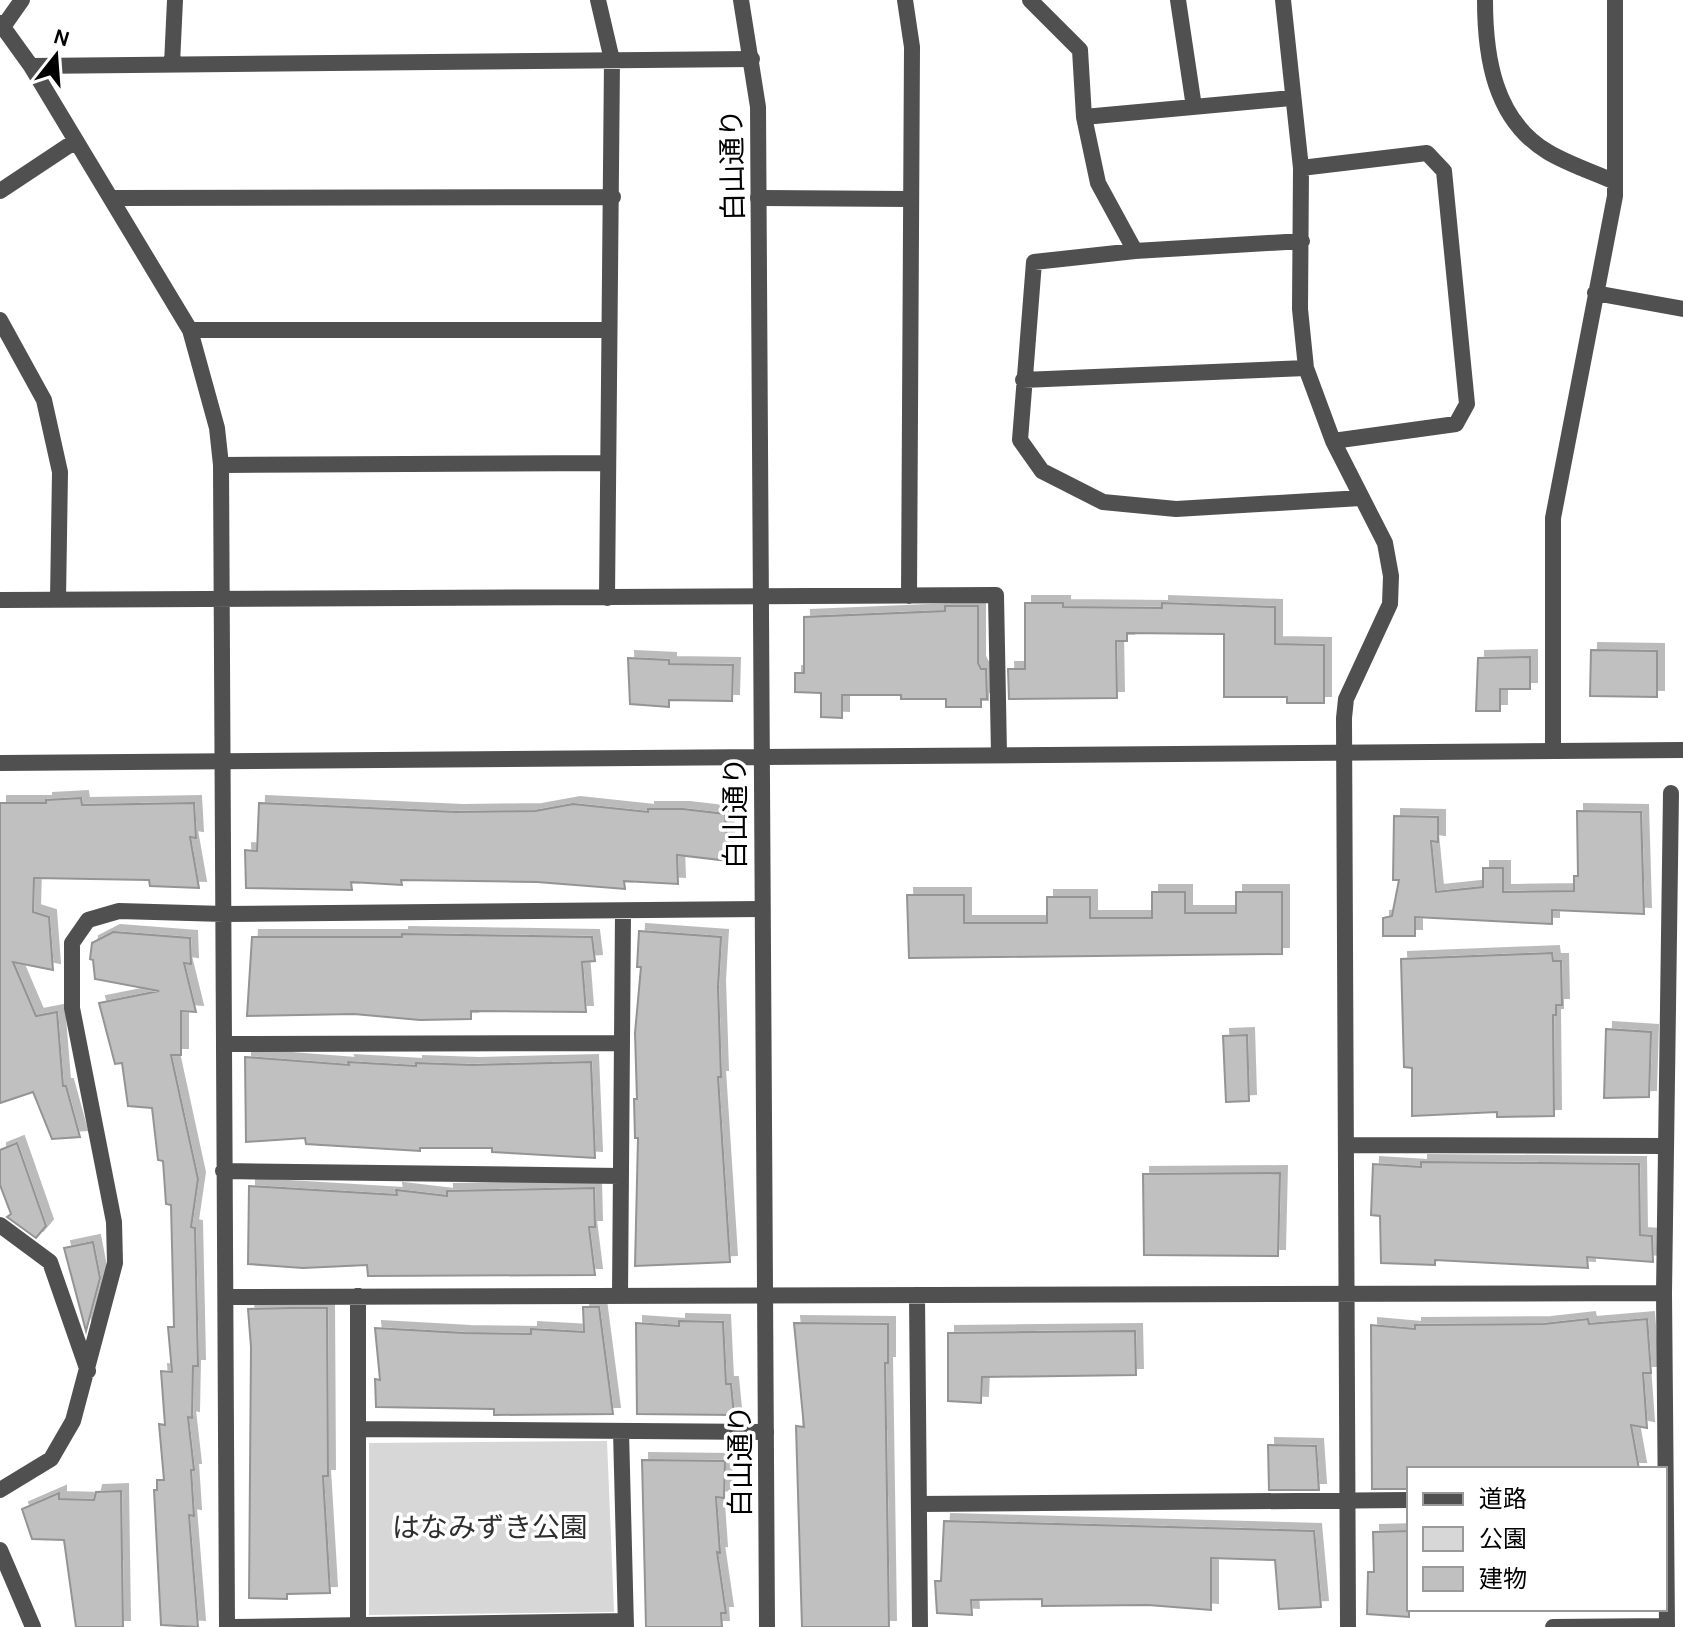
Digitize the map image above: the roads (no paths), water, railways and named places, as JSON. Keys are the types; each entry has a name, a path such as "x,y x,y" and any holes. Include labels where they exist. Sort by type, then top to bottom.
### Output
{"street":[{"path":"22,0 1,25 31,66 190,330 217,428 221,465 223,1171 230,1627 626,1624 621,1431"},
{"path":"172,64 175,0"},
{"path":"598,0 612,60 607,598"},
{"name":"白山通り","path":"741,0 758,107 767,1627"},
{"path":"905,0 912,47 909,596"},
{"path":"1030,0 1080,50 1084,117 1098,183 1135,251"},
{"path":"1178,0 1194,107"},
{"path":"1283,0 1291,98 1301,168 1300,309 1306,368 1333,441 1385,543 1391,576 1390,604 1346,699 1348,1627"},
{"path":"1485,0 1491,74 1512,115 1525,133 1547,151 1615,182"},
{"path":"1553,750 1553,518 1615,182 1615,0"},
{"path":"31,66 752,59"},
{"path":"1084,117 1291,98"},
{"path":"0,191 74,142"},
{"path":"1301,168 1427,153 1444,171 1467,404 1456,424 1333,441"},
{"path":"112,198 613,197"},
{"path":"758,198 909,199"},
{"path":"1302,241 1135,251 1034,262 1020,440 1042,471 1103,502 1176,509 1361,498"},
{"path":"1595,293 1683,309"},
{"path":"0,320 44,400 60,472 58,600"},
{"path":"190,330 609,330"},
{"path":"1023,380 1306,368"},
{"path":"221,465 608,463"},
{"path":"0,600 996,595 999,754"},
{"path":"0,763 1683,750"},
{"path":"1665,1467 1666,1146 1676,974 1671,793"},
{"path":"0,1490 51,1459 73,1421 115,1263 114,1222 72,1008 72,943 88,920 119,911 224,914 761,909"},
{"path":"620,1296 623,912"},
{"path":"224,1044 622,1043"},
{"path":"1346,1145 1666,1146"},
{"path":"223,1171 621,1176"},
{"path":"0,1225 50,1262 88,1371"},
{"path":"227,1297 1664,1293"},
{"path":"917,1295 920,1627"},
{"path":"358,1296 358,1624"},
{"path":"358,1429 766,1432"},
{"path":"919,1504 1407,1500"},
{"path":"0,1550 33,1627"},
{"path":"1553,1627 1667,1626 1667,1611"}],"park label":[{"name":"はなみずき公園","path":"490,1527"}]}
